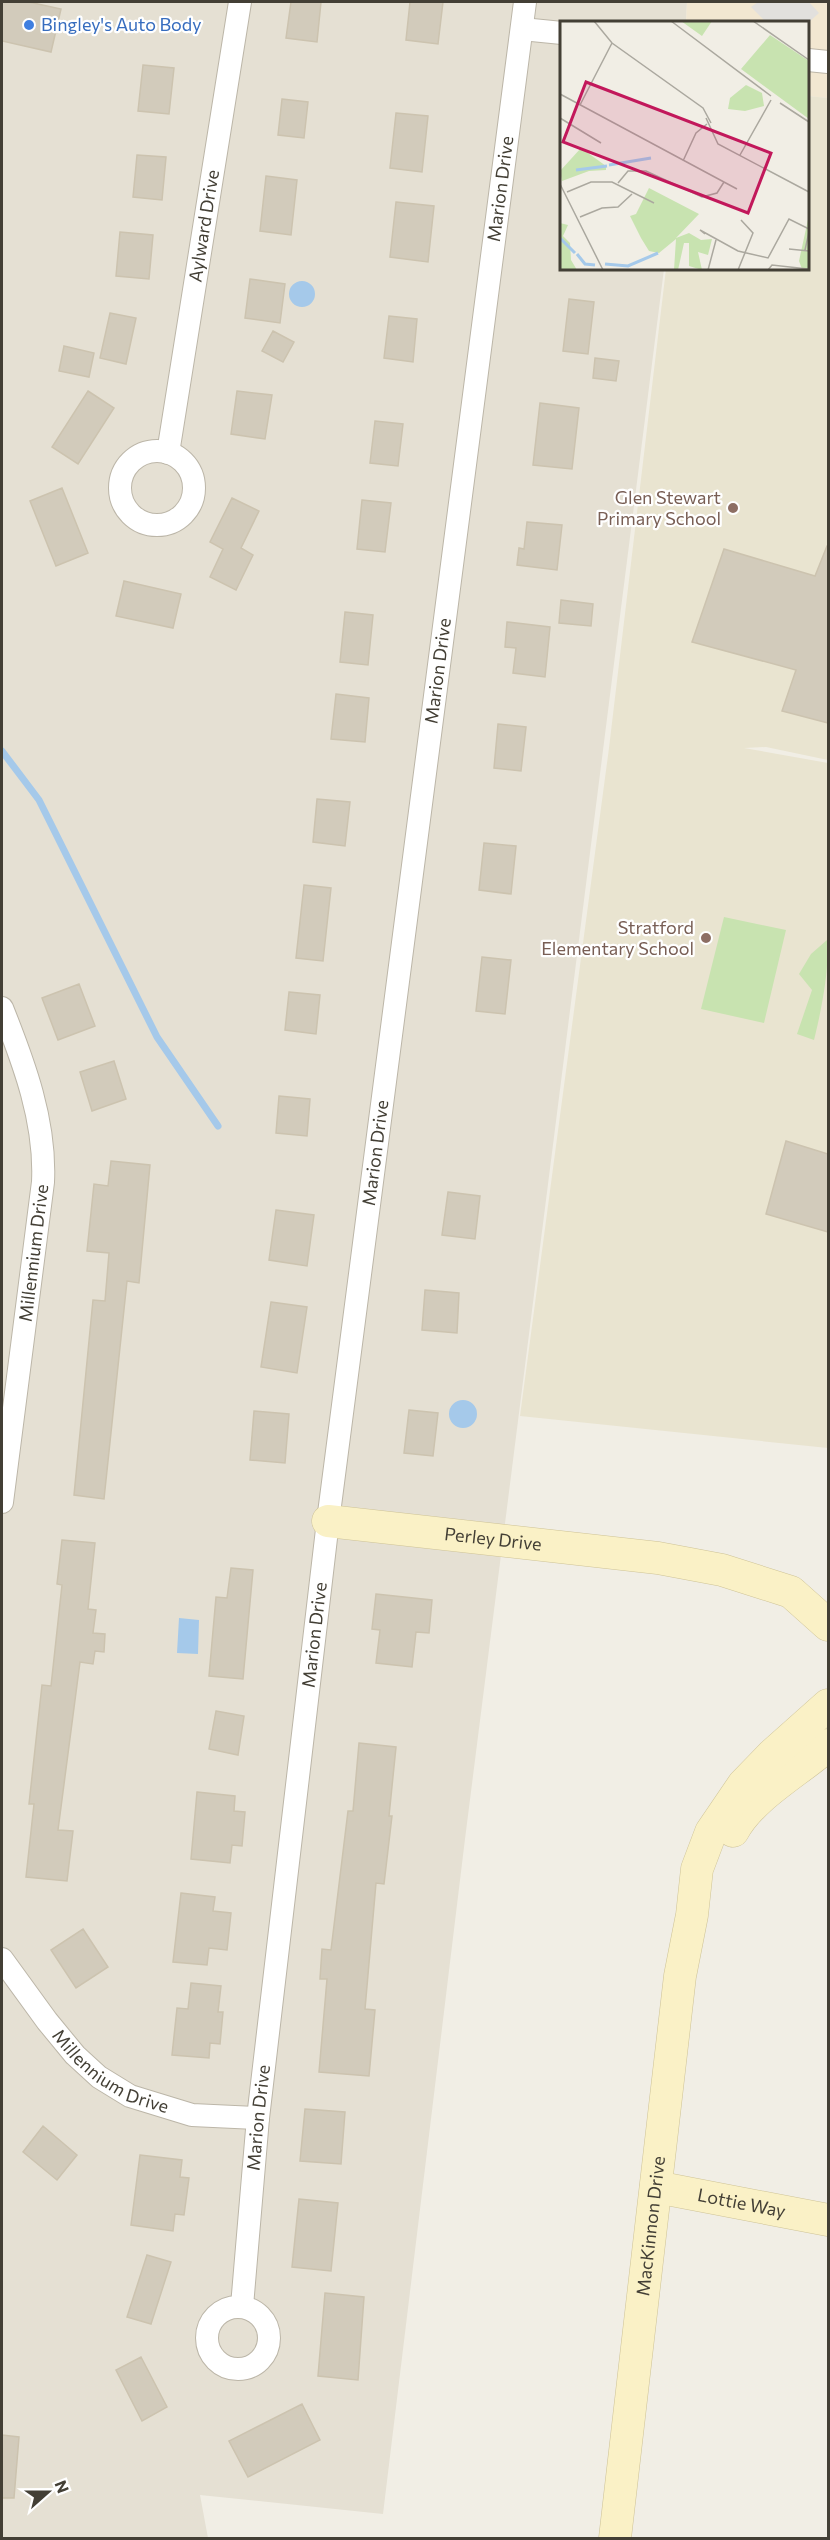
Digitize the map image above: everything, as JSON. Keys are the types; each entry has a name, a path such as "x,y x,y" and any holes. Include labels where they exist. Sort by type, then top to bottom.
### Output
{"street":[{"name":"Aylward Drive","path":"168,453 240,2"},
{"name":"Marion Drive","path":"242,2306 258,2118 328,1521 525,2"},
{"path":"522,29 560,33"},
{"path":"809,60 828,62"},
{"name":"Millennium Drive","path":"2,1008 32,1092 45,1157 2,1502"},
{"name":"Perley Drive","path":"328,1521 658,1558 722,1570 791,1592 828,1625"},
{"name":"Perley Drive","path":"658,1558 720,1555 759,1563 779,1568 811,1581 828,1596"},
{"name":"MacKinnon Drive","path":"615,2538 680,1976 698,1869 711,1832 743,1785 773,1754 828,1705"},
{"name":"MacKinnon Drive","path":"692,1915 736,1826 759,1800 806,1765 828,1745"},
{"name":"Millennium Drive","path":"2,1959 61,2038 99,2077 130,2096 192,2115 258,2118"},
{"name":"Lottie Way","path":"656,2187 828,2220"}],"shaded area":[{"path":"2,2 687,2 686,21 560,21 560,270 664,270 465,1839 383,2514 200,2495 208,2538 2,2538"},
{"path":"687,2 828,2 828,98 809,96 809,21 686,21"},
{"path":"758,2 809,2 819,13 809,22 765,21 751,7"},
{"name":"Stratford Elementary School","path":"809,96 828,98 828,760 766,747 744,748 828,763 828,1448 520,1416 609,748 666,270 809,270"}],"green space":[{"path":"724,917 786,930 764,1023 701,1009"},
{"path":"827,940 826,976 814,1040 797,1034 812,990 799,974 811,954"}],"water":[{"path":"302,281 311,285 315,294 311,303 302,307 293,303 289,294 293,285"},
{"path":"463,1400 473,1404 477,1414 473,1424 463,1428 453,1424 449,1414 453,1404"},
{"path":"179,1618 199,1620 198,1654 177,1653"}],"building":[{"name":"Bingley's Auto Body","path":"2,2 29,2 61,9 51,52 2,41"},
{"path":"291,2 321,2 317,42 286,38"},
{"path":"410,2 443,2 438,44 406,40"},
{"path":"143,65 174,68 169,114 138,111"},
{"path":"282,99 308,102 304,138 278,135"},
{"path":"396,113 428,116 422,172 390,168"},
{"path":"137,155 166,157 162,200 133,197"},
{"path":"266,176 297,180 291,235 260,231"},
{"path":"396,202 434,206 428,262 390,257"},
{"path":"120,232 153,235 149,279 116,276"},
{"path":"250,279 285,284 280,323 245,318"},
{"path":"569,299 594,302 588,354 563,351"},
{"path":"110,313 136,318 126,364 100,358"},
{"path":"389,316 417,319 413,362 384,358"},
{"path":"273,331 294,342 283,362 262,351"},
{"path":"64,346 94,353 89,377 59,371"},
{"path":"595,358 619,361 616,381 593,378"},
{"path":"88,391 114,408 78,464 52,447"},
{"path":"237,391 272,395 265,439 231,434"},
{"path":"540,403 579,408 572,469 533,465"},
{"path":"375,421 403,424 398,466 370,463"},
{"path":"62,488 88,553 56,566 30,501"},
{"path":"232,498 259,511 241,548 253,555 236,590 210,577 223,549 210,542"},
{"path":"362,500 391,503 385,552 357,549"},
{"path":"527,522 562,525 557,570 517,565 519,548 524,549"},
{"path":"827,546 828,723 782,711 796,670 692,642 724,549 815,576"},
{"path":"124,581 181,594 173,628 116,616"},
{"path":"561,600 593,604 591,626 559,623"},
{"path":"345,612 373,615 368,665 340,662"},
{"path":"507,622 550,627 545,677 513,673 516,648 505,647"},
{"path":"336,694 369,698 365,742 331,739"},
{"path":"498,724 526,727 521,771 494,768"},
{"path":"317,799 350,802 345,846 313,842"},
{"path":"484,843 516,846 511,894 479,890"},
{"path":"304,885 331,888 323,961 296,958"},
{"path":"482,957 511,960 505,1014 476,1011"},
{"path":"79,984 95,1026 58,1040 42,998"},
{"path":"289,992 320,995 316,1034 285,1030"},
{"path":"114,1061 126,1099 92,1111 80,1072"},
{"path":"279,1096 310,1099 307,1136 276,1133"},
{"path":"786,1141 828,1154 828,1232 766,1214"},
{"path":"111,1161 150,1165 139,1283 127,1281 104,1499 74,1495 93,1300 105,1301 109,1253 87,1251 94,1184 108,1186"},
{"path":"448,1192 480,1196 475,1239 442,1235"},
{"path":"276,1210 314,1215 307,1266 269,1260"},
{"path":"425,1290 459,1293 457,1333 422,1330"},
{"path":"271,1302 307,1307 297,1373 261,1367"},
{"path":"409,1410 438,1413 433,1456 404,1453"},
{"path":"254,1411 289,1414 285,1463 250,1460"},
{"path":"62,1540 95,1543 88,1609 96,1610 93,1633 105,1634 104,1652 95,1651 93,1664 80,1662 58,1830 73,1831 67,1881 26,1877 34,1804 29,1804 42,1685 51,1686 62,1585 57,1584"},
{"path":"231,1568 253,1570 243,1679 209,1676 216,1597 227,1598"},
{"path":"376,1594 432,1600 429,1633 416,1632 412,1667 376,1663 380,1630 372,1629"},
{"path":"216,1711 244,1716 238,1755 209,1749"},
{"path":"359,1743 396,1747 389,1816 392,1816 384,1884 376,1883 365,2009 375,2010 369,2076 319,2072 327,1979 320,1979 322,1949 331,1950 348,1811 353,1811"},
{"path":"197,1792 235,1796 234,1811 245,1812 242,1846 232,1845 230,1863 191,1859"},
{"path":"181,1893 215,1897 213,1911 231,1913 227,1950 209,1948 207,1965 173,1962"},
{"path":"83,1929 108,1967 76,1988 51,1950"},
{"path":"191,1983 221,1986 218,2012 223,2012 220,2044 210,2043 209,2058 172,2055 177,2008 188,2009"},
{"path":"305,2109 345,2112 341,2164 300,2161"},
{"path":"43,2126 77,2155 57,2180 23,2152"},
{"path":"140,2155 182,2160 180,2177 189,2178 184,2215 175,2214 173,2231 131,2225"},
{"path":"299,2199 338,2203 331,2271 292,2267"},
{"path":"147,2255 171,2262 151,2324 127,2317"},
{"path":"325,2293 364,2297 358,2380 318,2376"},
{"path":"141,2357 167,2407 142,2421 116,2370"},
{"path":"302,2404 320,2440 248,2477 229,2441"},
{"path":"2,2435 19,2437 14,2498 2,2498"}],"waterway":[{"path":"2,751 39,800 157,1037 218,1126"}],"place":[{"name":"Bingley's Auto Body","path":"29,25"},
{"name":"Glen Stewart Primary School","path":"733,508"},
{"name":"Stratford Elementary School","path":"706,938"}]}
